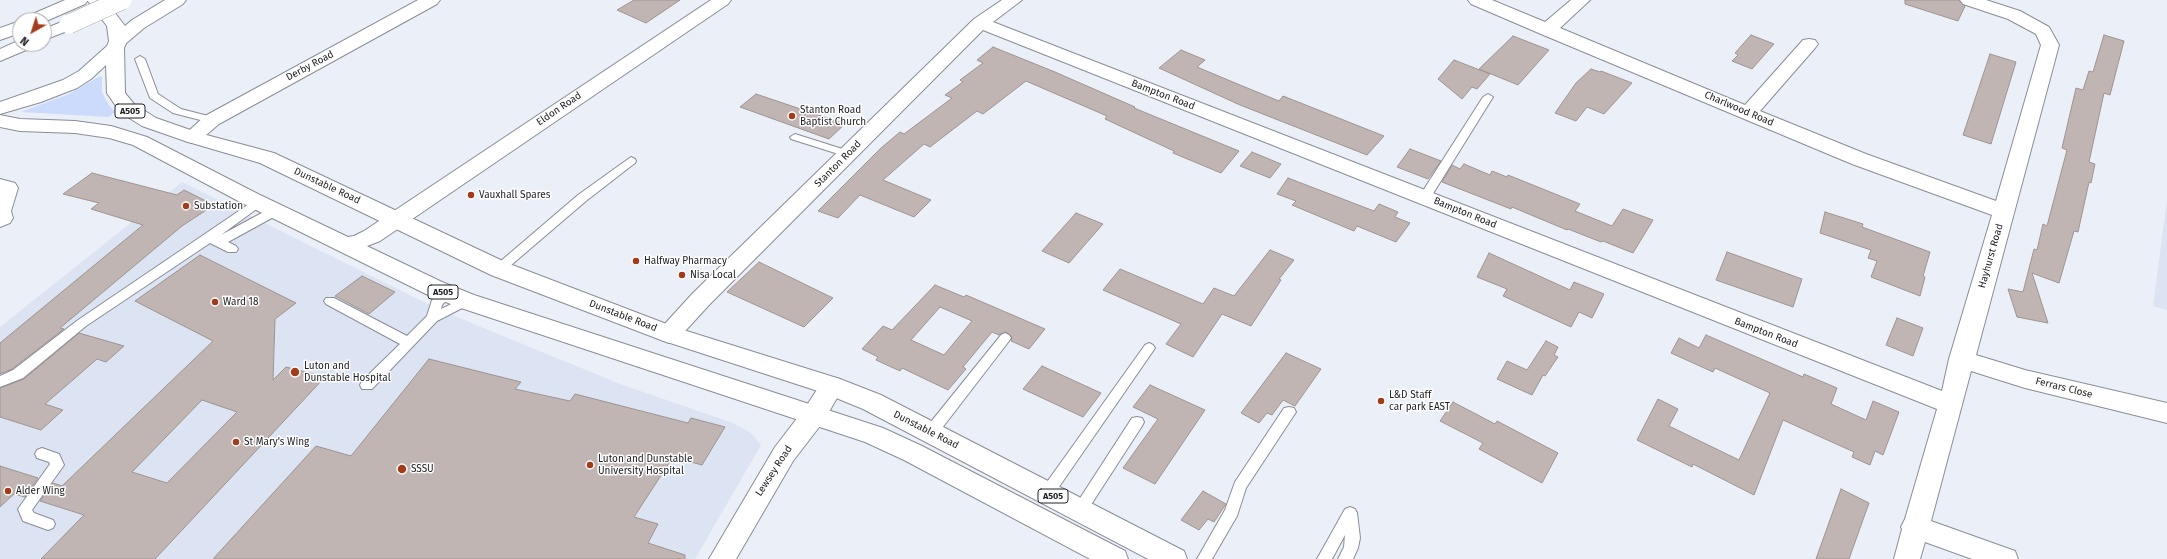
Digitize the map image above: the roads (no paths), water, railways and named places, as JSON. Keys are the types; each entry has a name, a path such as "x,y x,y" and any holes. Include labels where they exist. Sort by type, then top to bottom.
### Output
{"main road":[{"path":"52,13 79,0"},
{"name":"Dunstable Road","path":"96,0 110,16 116,26 116,93 127,108 148,122 192,137 267,158 397,218 499,268 669,334 832,386 872,402 1174,559"},
{"path":"52,32 122,0"},
{"path":"0,108 34,98 70,84 85,75 138,24 177,0"},
{"name":"Derby Road","path":"192,137 212,120 431,0"},
{"name":"Eldon Road","path":"343,244 357,243 372,236 722,0"},
{"name":"Stanton Road","path":"669,334 701,299 980,23 1013,0"},
{"name":"Charlwood Road","path":"1477,0 1859,159 2004,211"},
{"path":"1547,30 1581,0"},
{"name":"Hayhurst Road","path":"1907,559 1914,527 2050,46 2043,31 2014,16 1969,0"},
{"name":"Bampton Road","path":"980,23 1949,404"},
{"path":"0,35 12,30"},
{"path":"1748,112 1809,44"},
{"path":"0,56 12,50"},
{"path":"0,121 20,124 75,127 111,132 140,141 261,204"},
{"name":"A505","path":"261,204 457,297 647,358 874,435 913,453 1115,559"},
{"name":"Ferrars Close","path":"1961,359 2025,379 2167,413"},
{"name":"Lewsey Road","path":"722,559 784,454 814,415 832,386"},
{"path":"1914,527 2006,559"}],"lane":[{"path":"140,59 154,96 177,111 212,120"},
{"path":"1425,197 1488,97"},
{"path":"795,136 848,154"},
{"path":"499,268 582,198 631,161"},
{"path":"0,382 18,374 82,322 213,240 261,204"},
{"path":"213,240 234,221 261,204"},
{"path":"213,240 232,249"},
{"path":"367,385 433,318 453,310 457,297"},
{"path":"433,318 436,303 457,297"},
{"path":"330,301 408,342"},
{"path":"931,432 1005,338"},
{"path":"1047,493 1149,348"},
{"path":"1204,559 1232,512 1240,486 1288,412"},
{"path":"1080,510 1137,422"},
{"path":"42,454 54,458 57,465 25,509 28,517 48,524"},
{"path":"1324,559 1350,513 1352,538 1351,548 1345,559"}],"place":[{"name":"Stanton Road Baptist Church","path":"792,116"},
{"name":"Vauxhall Spares","path":"471,195"},
{"name":"Substation","path":"186,206"},
{"name":"Halfway Pharmacy","path":"636,261"},
{"name":"Nisa Local","path":"682,275"},
{"name":"Ward 18","path":"215,302"},
{"name":"Luton and Dunstable Hospital","path":"295,372"},
{"name":"L&D Staff car park EAST","path":"1381,401"},
{"name":"St Mary's Wing","path":"236,442"},
{"name":"Luton and Dunstable University Hospital","path":"590,465"},
{"name":"SSSU","path":"402,469"},
{"name":"Alder Wing","path":"8,491"}]}
